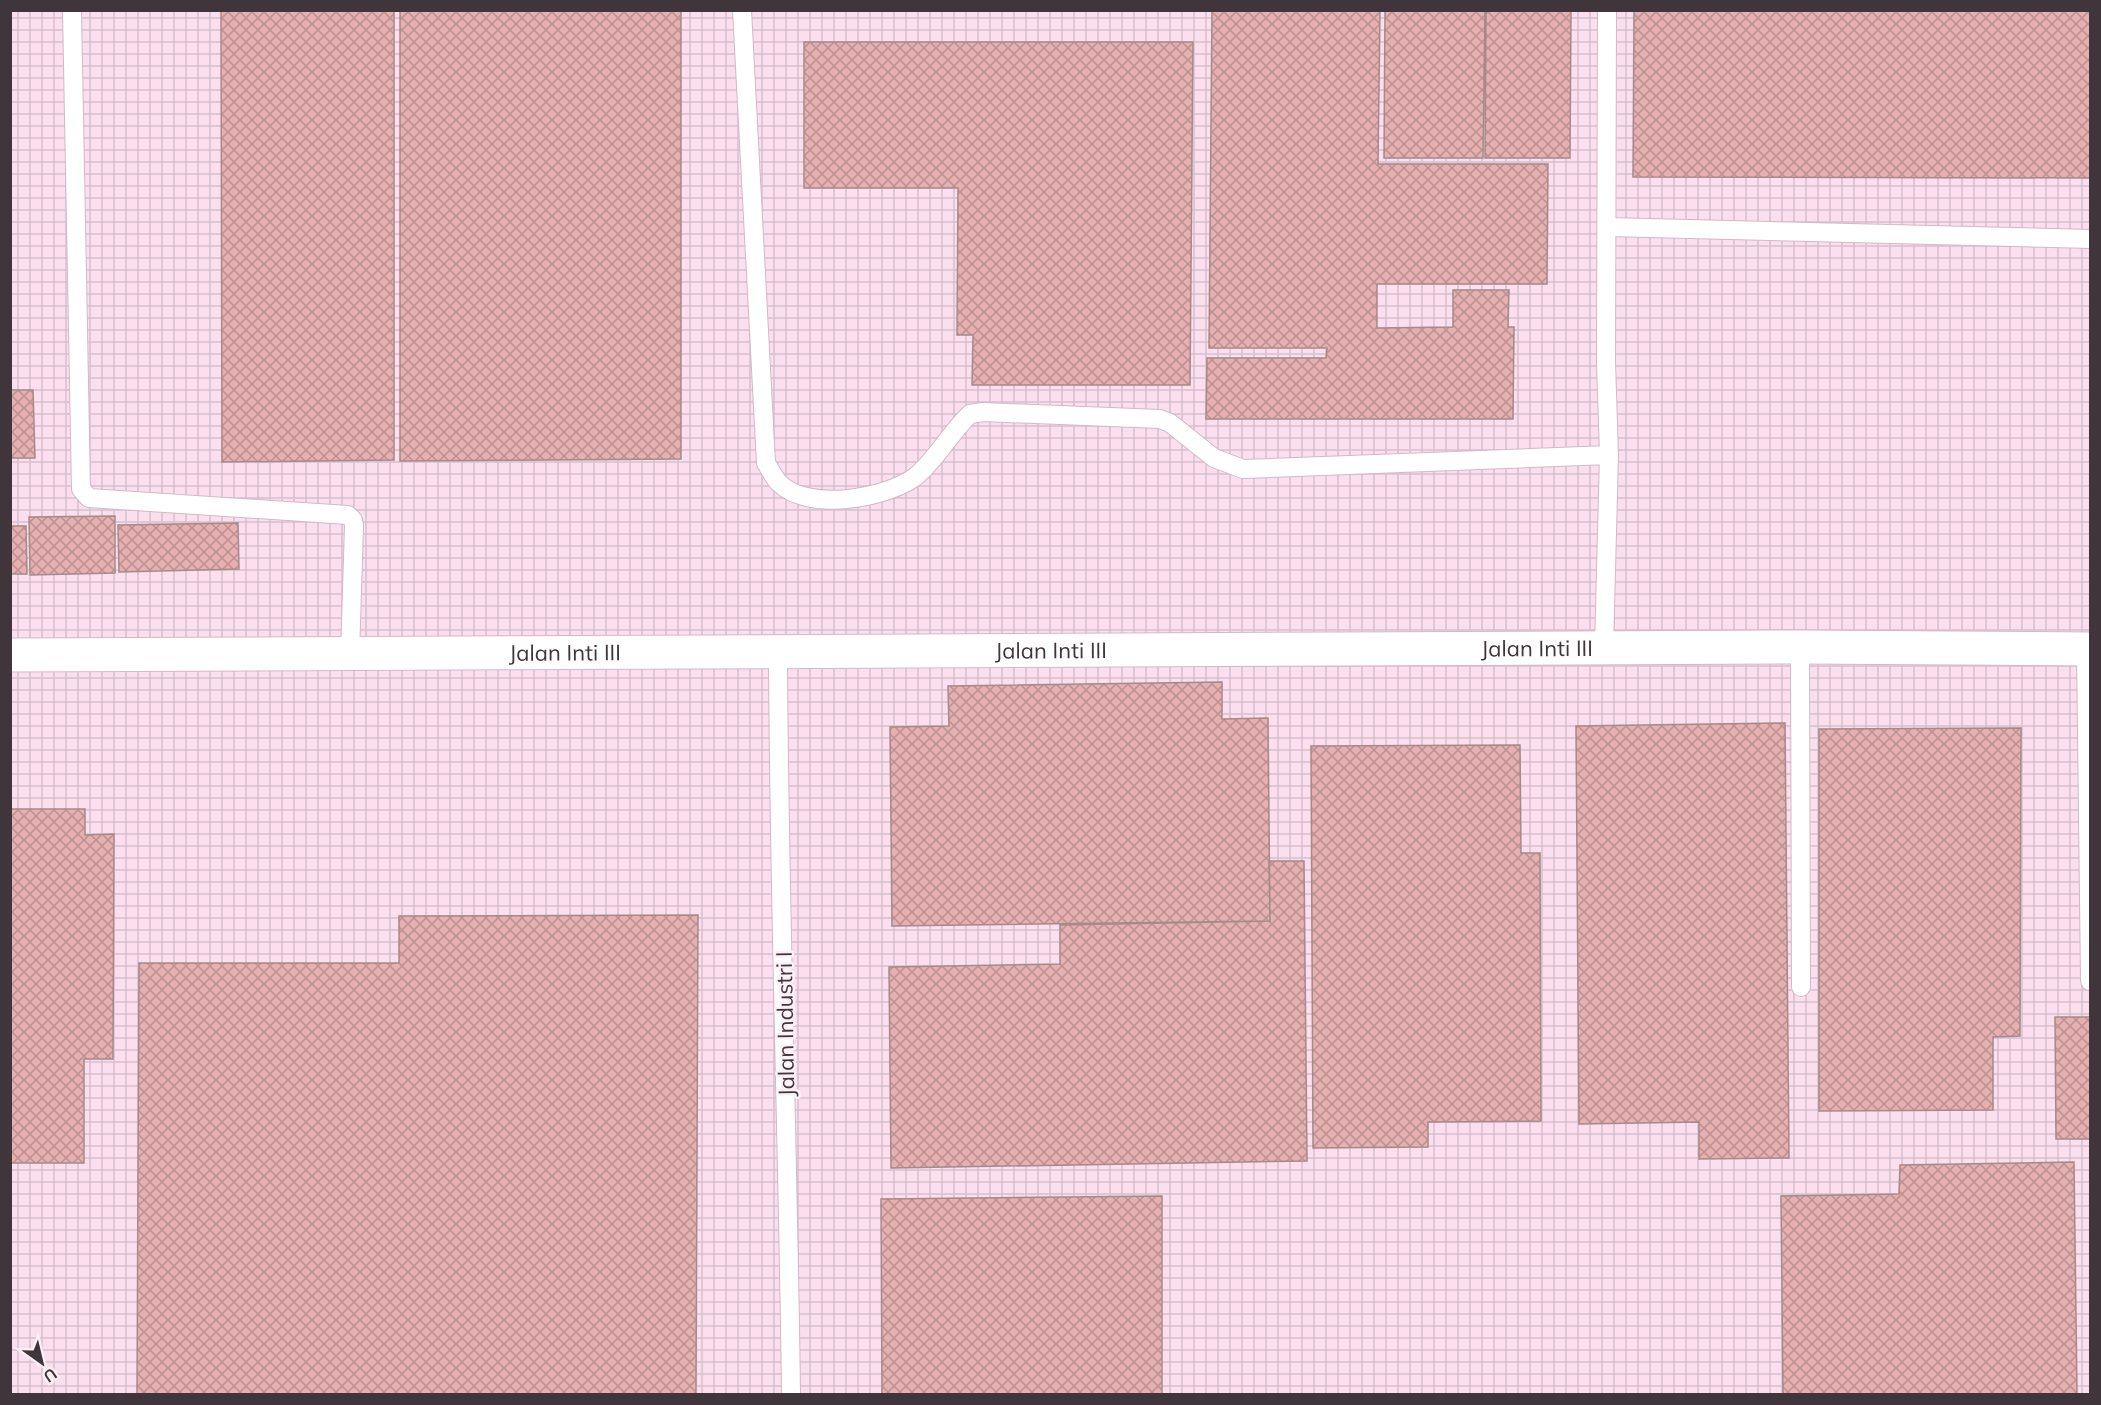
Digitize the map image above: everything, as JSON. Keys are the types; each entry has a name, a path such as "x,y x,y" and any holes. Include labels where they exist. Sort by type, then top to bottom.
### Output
{"street":[{"name":"Jalan Inti III","path":"10,655 778,653 1800,646 2088,649"}],"lane":[{"path":"72,10 81,489 89,498 348,515 353,520 354,526 350,655"},
{"path":"742,10 766,463 779,483 805,497 825,500 892,489 915,476 970,414 983,412 1160,419 1170,423 1214,458 1243,469 1609,455"},
{"path":"1604,648 1609,455 1606,362 1607,10"},
{"path":"1608,227 2091,239"},
{"path":"1800,646 1801,987"},
{"path":"2088,649 2090,981"},
{"name":"Jalan Industri I","path":"778,653 778,835 784,1000 791,1395"}],"shaded area":[{"path":"11,11 2090,11 2090,1394 11,1394"}],"building":[{"path":"221,10 394,10 394,460 222,462"},
{"path":"400,10 681,10 681,459 400,461"},
{"path":"1212,10 1380,10 1378,164 1548,164 1547,284 1377,284 1377,328 1453,327 1453,290 1509,290 1508,327 1514,327 1513,419 1206,419 1207,358 1326,358 1327,348 1209,348"},
{"path":"1385,10 1485,10 1483,158 1384,158"},
{"path":"1486,10 1571,10 1570,158 1485,158"},
{"path":"1634,10 2090,10 2090,178 1633,177"},
{"path":"804,42 1193,42 1190,385 972,385 973,335 957,335 958,188 804,188"},
{"path":"10,390 33,390 35,458 10,458"},
{"path":"115,516 115,573 30,575 29,517"},
{"path":"238,523 239,569 119,572 118,525"},
{"path":"10,526 26,526 27,574 10,574"},
{"path":"1222,682 1222,719 1268,718 1270,921 892,926 890,727 949,726 948,686"},
{"path":"1785,723 1789,1158 1699,1159 1699,1122 1579,1124 1576,726"},
{"path":"2021,728 2020,1036 1993,1037 1993,1110 1819,1111 1819,729"},
{"path":"1520,745 1521,853 1540,853 1541,1121 1428,1122 1428,1147 1313,1148 1311,746"},
{"path":"10,809 85,809 85,835 114,834 113,1059 84,1059 84,1163 10,1163"},
{"path":"1269,861 1304,861 1307,1161 891,1168 889,967 1060,964 1060,925 1270,921"},
{"path":"698,915 696,1394 137,1394 139,963 399,963 399,916"},
{"path":"2055,1017 2090,1017 2090,1139 2056,1139"},
{"path":"2074,1162 2077,1394 1783,1394 1781,1196 1899,1194 1900,1165"},
{"path":"1162,1196 1162,1394 882,1394 881,1199"}]}
